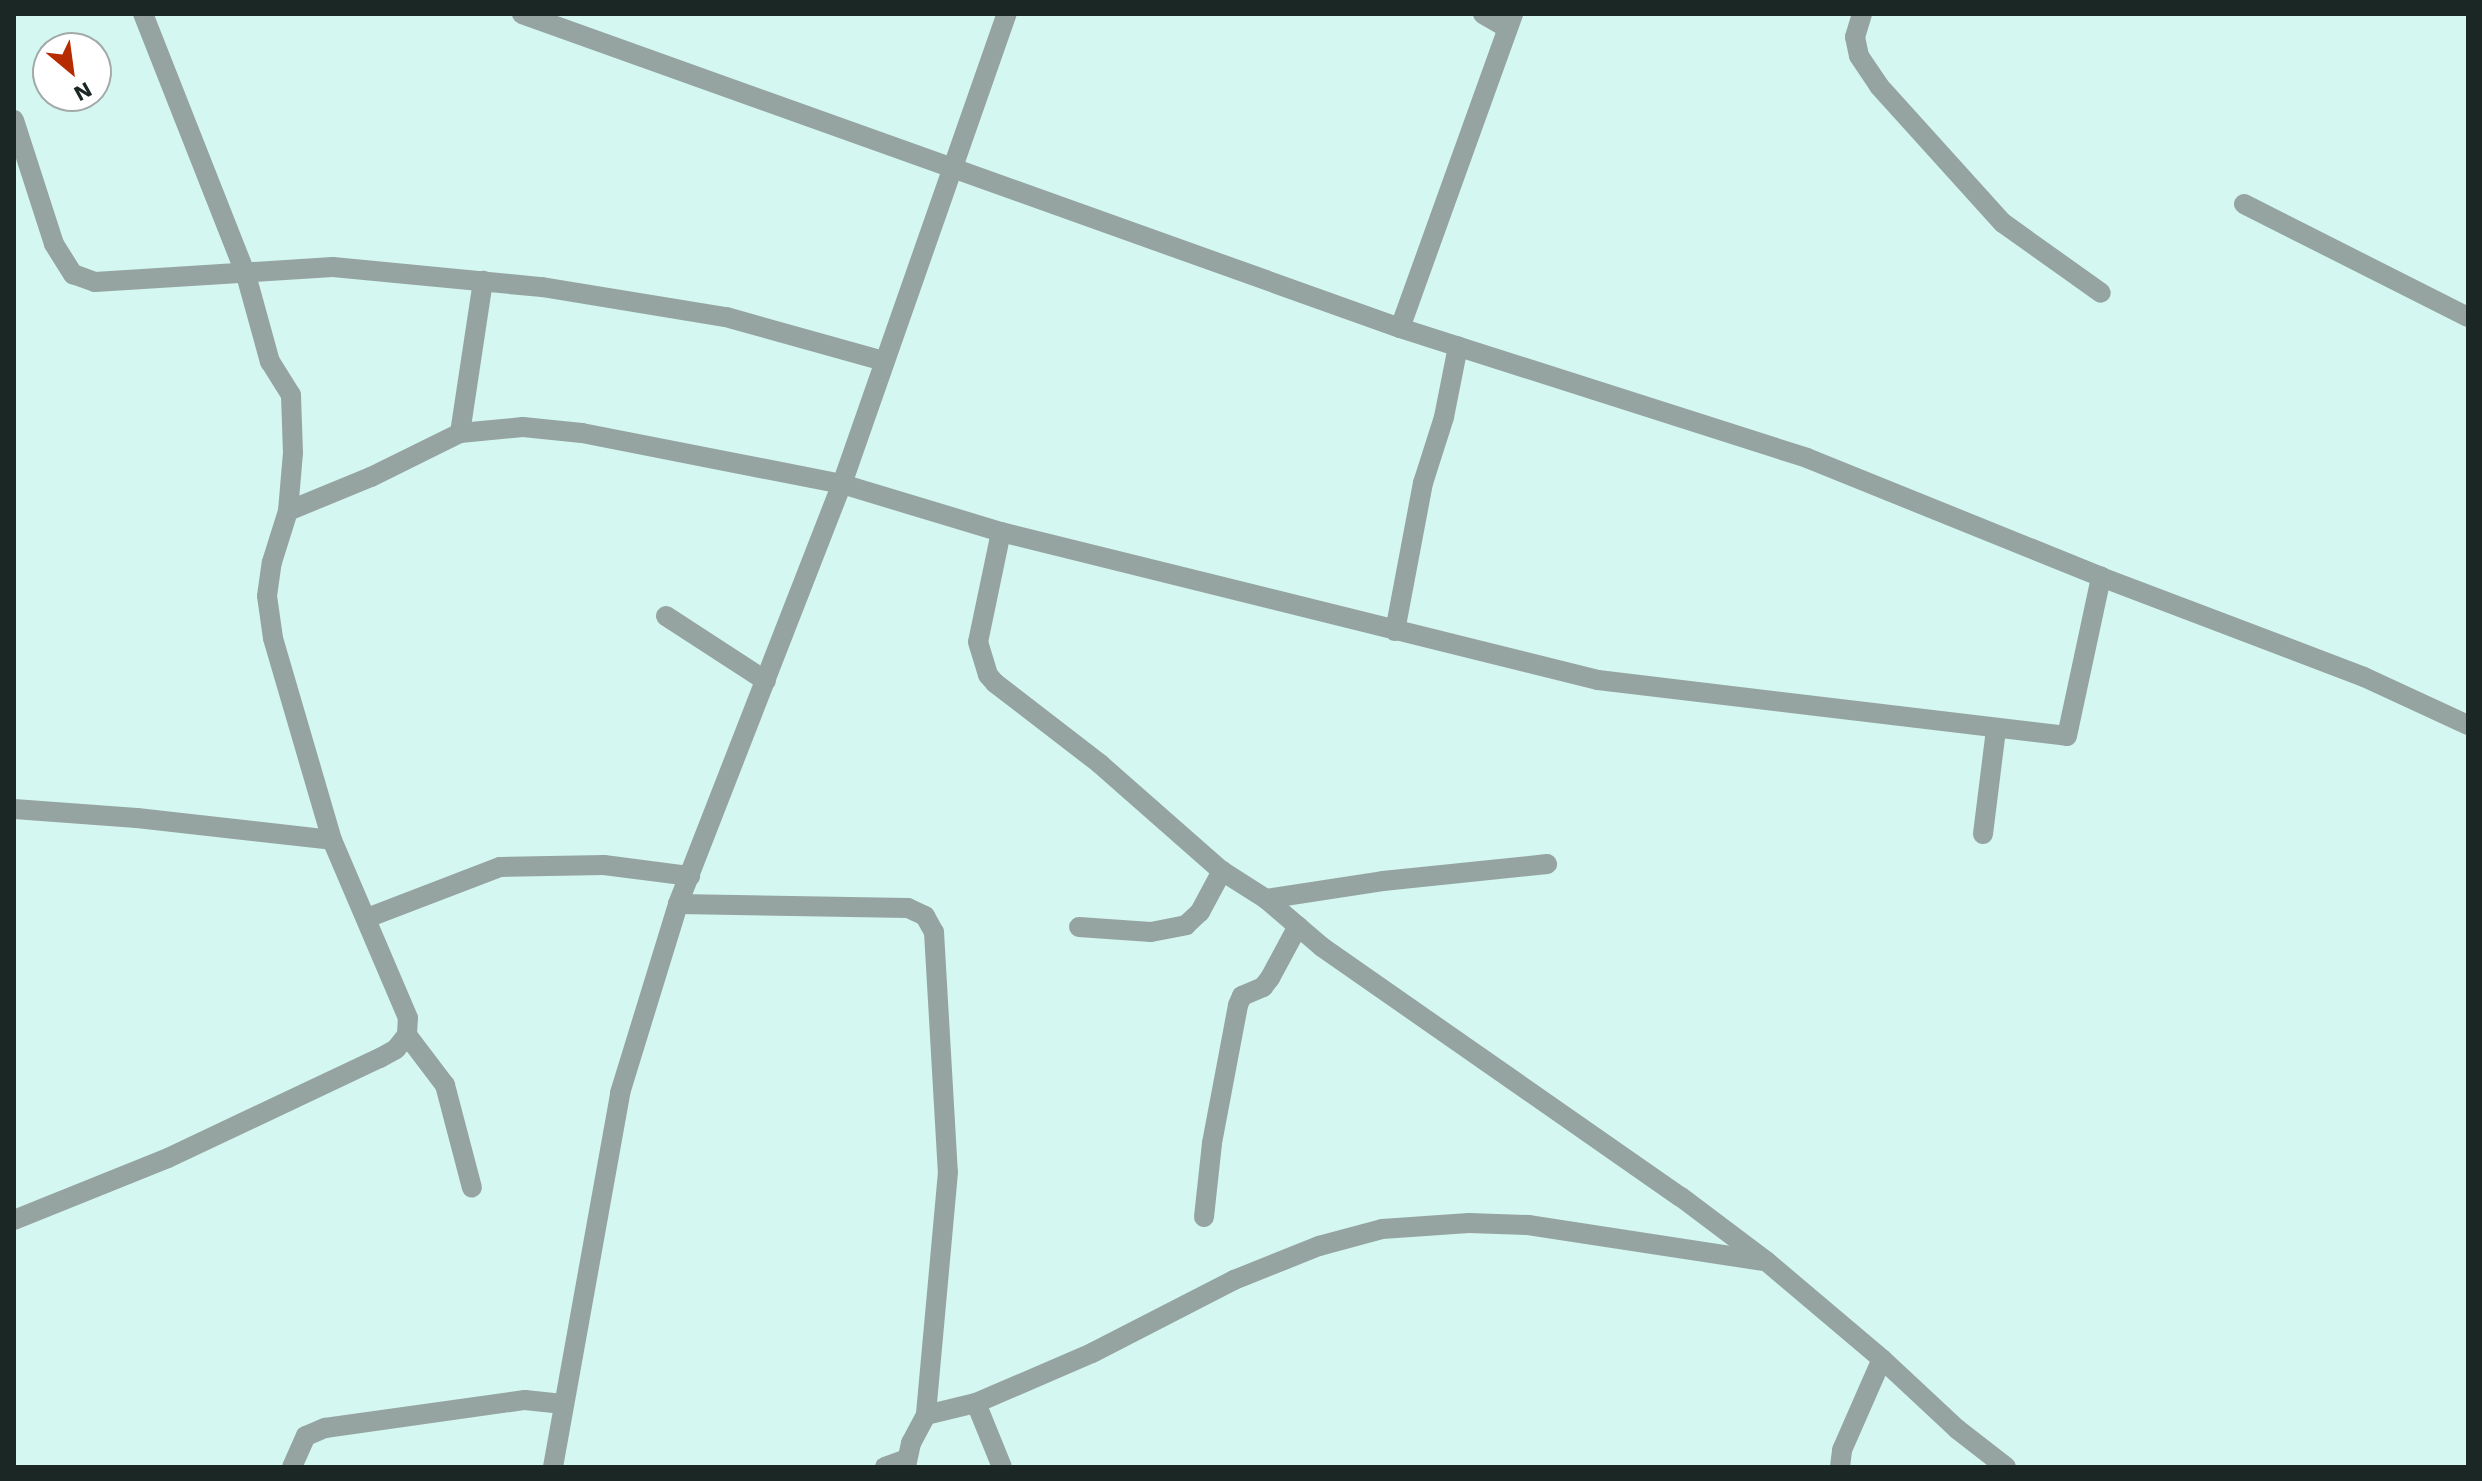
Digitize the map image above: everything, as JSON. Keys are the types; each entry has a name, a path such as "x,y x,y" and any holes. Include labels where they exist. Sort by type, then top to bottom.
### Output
{"street":[{"path":"14,1220 210,1138 380,1058 396,1049 407,1035 408,1018 332,840 273,638 269,610 272,562 288,511 293,453 291,395 270,362 246,275 143,14"},
{"path":"522,14 1400,328 1807,458 2101,577 2364,677 2468,725"},
{"path":"553,1467 620,1093 678,904 842,484 951,166 1007,14"},
{"path":"1400,328 1510,21 1483,14"},
{"path":"1862,14 1855,37 1859,56 1879,86 2003,223 2101,293"},
{"path":"14,120 54,244 73,274 95,282 199,274 246,275 333,267 483,281 542,287 726,317 884,361"},
{"path":"2244,204 2468,317"},
{"path":"460,433 483,281"},
{"path":"1395,631 1423,483 1444,417 1458,346"},
{"path":"288,511 371,477 460,433 523,427 582,433 842,484 1001,532 1598,680 2067,736 2101,577"},
{"path":"1001,532 978,642 988,675 1100,764 1222,871 1266,899 1359,973 1681,1197 1766,1261 1882,1359 1957,1429 2006,1467"},
{"path":"666,616 766,681"},
{"path":"1983,834 1996,729"},
{"path":"14,809 137,818 332,840"},
{"path":"1266,899 1383,881 1547,864"},
{"path":"367,918 500,867 604,865 690,876"},
{"path":"1079,927 1151,932 1186,925 1200,912 1222,871"},
{"path":"678,904 908,908 925,916 934,932 948,1172 926,1415 906,1463 885,1467"},
{"path":"1204,1217 1212,1143 1238,1005 1242,996 1263,987 1270,978 1298,926"},
{"path":"407,1035 445,1085 472,1188"},
{"path":"926,1415 976,1403 1092,1353 1234,1280 1319,1246 1382,1229 1469,1223 1528,1225 1766,1261"},
{"path":"1840,1467 1842,1450 1882,1359"},
{"path":"292,1467 306,1436 325,1428 499,1402 525,1400 563,1404"},
{"path":"976,1403 1002,1467"}]}
